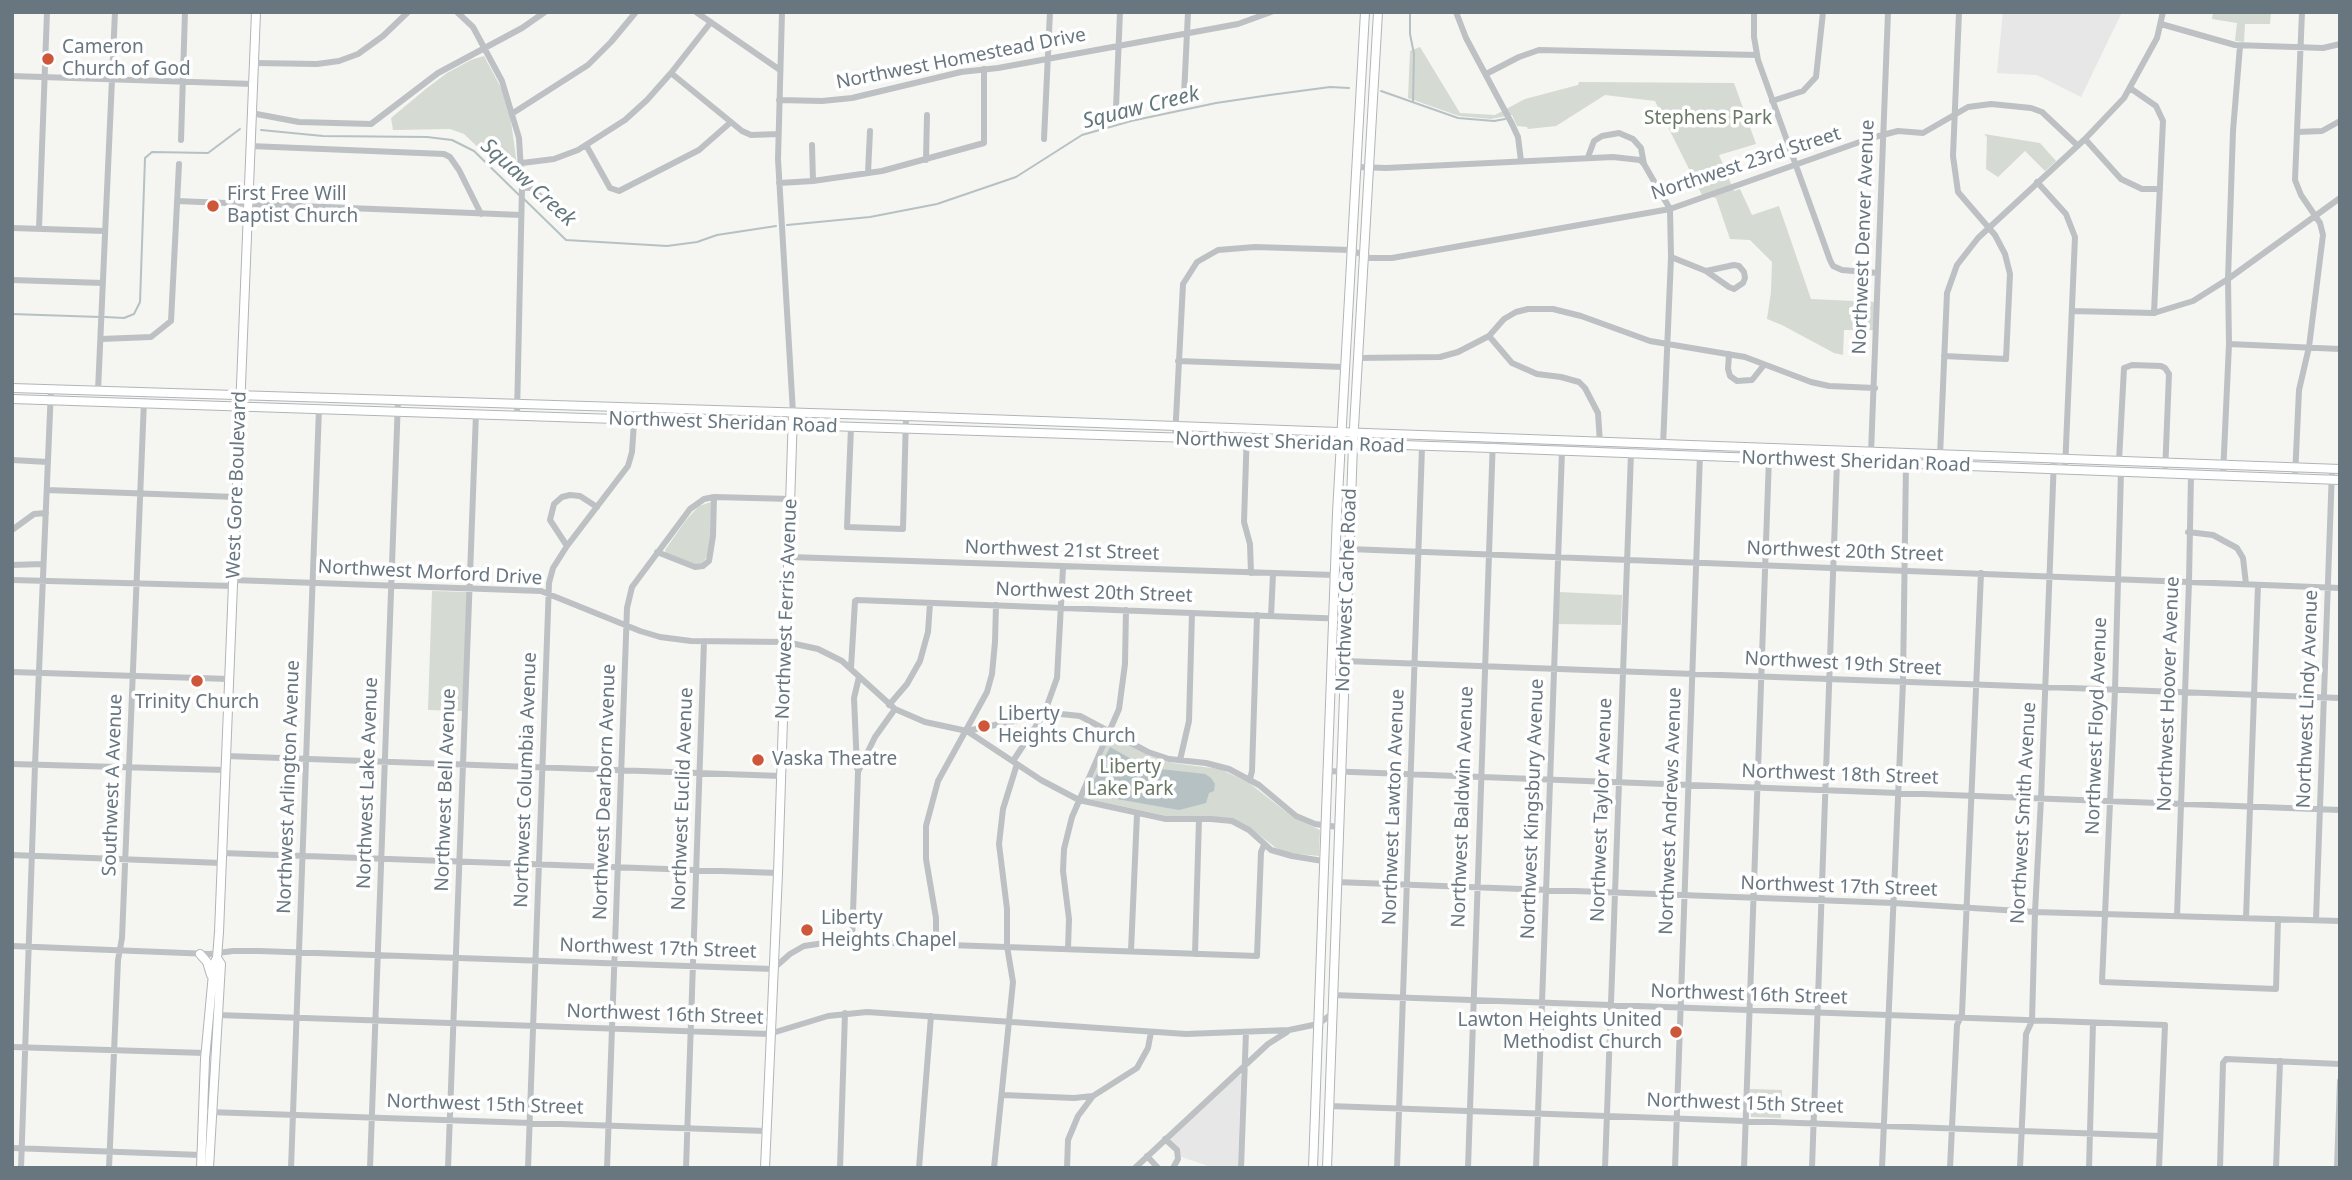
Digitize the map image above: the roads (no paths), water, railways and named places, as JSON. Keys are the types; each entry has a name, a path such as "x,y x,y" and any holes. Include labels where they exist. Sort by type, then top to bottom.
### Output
{"main road":[{"name":"West Gore Boulevard","path":"209,1168 205,1053 212,978 217,956 222,858 256,12"},
{"name":"Northwest Cache Road","path":"1313,1168 1340,432 1365,12"},
{"name":"Northwest Cache Road","path":"1327,1168 1353,445 1378,12"},
{"name":"Northwest Sheridan Road","path":"12,388 964,418 2336,469"},
{"name":"Northwest Sheridan Road","path":"12,399 1492,448 2336,480"},
{"name":"Northwest Ferris Avenue","path":"765,1168 790,557 793,413"},
{"path":"926,430 936,426 960,425 964,418"},
{"path":"962,431 965,424 1016,424 1025,421"},
{"path":"200,954 207,962 212,978"},
{"name":"West Gore Boulevard","path":"201,1168 217,1015 220,964 217,956"}],"street":[{"path":"38,229 47,12"},
{"path":"98,391 116,12"},
{"path":"180,140 185,12"},
{"path":"254,63 317,64 339,61 358,54 383,36 408,12"},
{"path":"457,12 473,27 502,81 513,113 522,163 517,415"},
{"path":"251,113 299,122 371,124 438,73 522,29 545,12"},
{"path":"513,113 588,65 611,43 636,12"},
{"path":"696,12 780,70"},
{"path":"671,73 751,135 778,134 782,12"},
{"path":"1044,138 1050,12"},
{"path":"1116,108 1120,12"},
{"path":"1184,95 1188,12"},
{"name":"Northwest Homestead Drive","path":"779,100 822,101 852,98 961,72 1238,24 1271,12"},
{"path":"1456,12 1466,38 1518,137 1521,161"},
{"path":"1754,12 1757,55 1833,266 1842,270 1878,273"},
{"path":"1772,101 1803,91 1816,77 1823,12"},
{"name":"Northwest Denver Avenue","path":"1871,462 1888,12"},
{"path":"1944,356 2007,359 2010,274 2005,254 1989,228 1958,192 1953,156 1959,12"},
{"path":"1940,465 1947,293 1956,265 1989,228 2085,139 2124,98 2157,38 2163,12"},
{"path":"2295,477 2299,390 2309,347 2323,234 2295,180 2302,12"},
{"path":"522,163 554,159 586,145 625,120 671,73 711,22"},
{"path":"2161,24 2240,46 2323,48 2340,44"},
{"path":"2223,475 2229,344 2228,279 2233,131 2240,46"},
{"path":"1486,74 1539,50 1757,55"},
{"path":"779,183 868,173 984,143 984,69"},
{"path":"12,76 253,84"},
{"path":"2130,88 2156,106 2163,121 2154,313"},
{"name":"Northwest 23rd Street","path":"1363,257 1392,258 1670,209 1884,135 1898,131 1923,133 1968,107 1991,104 2031,108 2042,112 2056,123 2077,145"},
{"path":"926,160 927,115"},
{"path":"2297,132 2322,131 2340,121"},
{"path":"586,145 610,188 619,191 699,150 731,122"},
{"path":"868,173 870,131"},
{"path":"1588,157 1594,141 1602,136 1619,133 1633,139 1641,148 1644,164 1670,209 1671,257 1663,455"},
{"name":"Northwest Ferris Avenue","path":"778,134 793,413"},
{"path":"2085,139 2121,179 2142,189 2160,189"},
{"path":"813,145 813,181"},
{"path":"250,146 444,154 450,157 459,170 481,214"},
{"path":"1357,167 1588,157 1632,158 1644,164"},
{"path":"101,339 151,337 172,321 179,164"},
{"path":"2037,182 2066,214 2075,237 2065,469"},
{"path":"522,189 531,188 549,204"},
{"path":"2072,311 2154,313 2193,300 2228,279 2340,198"},
{"path":"177,201 521,215"},
{"path":"12,228 105,230"},
{"path":"1175,439 1184,284 1191,269 1218,250 1236,247 1351,250 1363,257"},
{"path":"1671,257 1706,271 1734,289 1739,287 1745,278 1739,266 1706,271"},
{"path":"12,280 103,283"},
{"path":"1357,358 1440,357 1458,352 1489,336 1504,319 1516,312 1553,309 1581,316 1650,341 1728,354 1811,382 1829,386 1875,388"},
{"path":"1489,336 1512,363 1537,373 1579,383 1585,388 1598,413 1601,452"},
{"path":"2229,344 2340,349"},
{"path":"1728,354 1730,376 1737,381 1752,380 1764,365"},
{"path":"1178,361 1343,367"},
{"path":"2119,461 2123,374 2128,366 2165,368 2169,374 2165,473"},
{"path":"21,1168 51,389"},
{"name":"Southwest A Avenue","path":"109,1168 126,859 144,393"},
{"name":"Northwest Lake Avenue","path":"370,1168 398,400"},
{"name":"Northwest Arlington Avenue","path":"290,1168 319,408"},
{"name":"Northwest Columbia Avenue","path":"528,1168 549,583 553,568 567,546 628,466 632,452 635,408"},
{"name":"Northwest Bell Avenue","path":"448,1168 476,413"},
{"path":"851,427 846,527 902,529 905,416"},
{"path":"1247,429 1244,522 1250,544 1251,573"},
{"name":"Northwest Baldwin Avenue","path":"1468,1168 1493,437"},
{"name":"Northwest Andrews Avenue","path":"1675,1168 1701,445"},
{"name":"Northwest Lawton Avenue","path":"1397,1168 1422,447"},
{"path":"1744,1168 1769,448"},
{"name":"Northwest Kingsbury Avenue","path":"1536,1168 1556,557 1562,451"},
{"name":"Northwest Taylor Avenue","path":"1605,1168 1631,453"},
{"name":"Northwest Smith Avenue","path":"2020,1168 2026,1034 2032,1021 2054,458"},
{"path":"12,460 48,462"},
{"path":"1812,1168 1837,461"},
{"path":"1882,1168 1903,682 1906,464"},
{"name":"Northwest Lindy Avenue","path":"2316,920 2328,587 2336,469"},
{"name":"Northwest Floyd Avenue","path":"2121,471 2111,802 2102,982 2276,989 2278,919"},
{"name":"Northwest Hoover Avenue","path":"2177,916 2191,474"},
{"path":"47,490 236,497"},
{"path":"567,546 550,520 554,504 562,497 570,495 580,496 597,507"},
{"path":"657,552 695,567 703,566 709,561 713,536 713,497 791,499"},
{"name":"Northwest Dearborn Avenue","path":"607,1168 627,608 632,587 657,552 696,503 713,497"},
{"path":"12,530 34,514 46,513"},
{"path":"2188,532 2213,535 2237,548 2243,558 2246,584"},
{"path":"1335,548 1340,549 1348,565"},
{"name":"Northwest 20th Street","path":"1349,549 2340,588"},
{"name":"Northwest 21st Street","path":"790,557 1334,575"},
{"path":"12,565 43,564"},
{"path":"993,1168 1003,1095 1013,982 1007,946 1007,909 999,844 1003,809 1015,762 1044,714 1057,677 1063,568"},
{"path":"1950,1168 1957,1025 1961,1018 1964,978 1981,573"},
{"path":"1271,616 1273,574"},
{"name":"Northwest Morford Drive","path":"12,580 136,584 312,583 541,591 660,637 704,641 786,642 826,652 851,668 892,707"},
{"path":"2246,918 2258,585"},
{"name":"Northwest 20th Street","path":"851,668 855,601 1346,619"},
{"path":"858,772 875,737 920,662 928,632 930,603"},
{"path":"936,944 935,911 926,859 926,826 938,781 987,692 992,674 996,605"},
{"path":"1068,949 1069,919 1063,871 1064,849 1072,817 1119,709 1123,691 1126,610"},
{"path":"1180,760 1189,721 1192,613"},
{"path":"1250,779 1257,615"},
{"name":"Northwest Euclid Avenue","path":"686,1168 704,641"},
{"name":"Northwest 19th Street","path":"1344,661 2340,698"},
{"path":"12,672 229,679"},
{"path":"852,941 858,772 855,698 859,677"},
{"path":"892,707 925,722 967,731 1048,784 1079,800 1176,820 1232,821 1249,830 1264,845 1279,853 1323,861"},
{"path":"967,731 1044,714 1080,716 1148,752 1180,760 1219,765 1250,779 1296,816 1324,826 1338,827"},
{"path":"226,756 781,776"},
{"path":"12,764 225,770"},
{"name":"Northwest 18th Street","path":"1326,771 2340,810"},
{"path":"1131,951 1137,814"},
{"path":"1195,954 1199,819"},
{"name":"Northwest 17th Street","path":"12,946 217,956 233,951 773,969 804,946 824,941 1257,956 1261,852 1264,845"},
{"path":"12,855 126,859 303,856 778,873"},
{"name":"Northwest 17th Street","path":"1336,882 1894,903 2035,912 2340,921"},
{"path":"1319,983 1332,995 1319,1003"},
{"name":"Northwest 16th Street","path":"1332,995 2165,1025 2160,1136"},
{"path":"840,1168 845,1013"},
{"name":"Northwest 16th Street","path":"217,1015 769,1034 845,1013 895,1013 1151,1032 1289,1030 1318,1024 1332,1014"},
{"path":"919,1168 931,1016"},
{"path":"2089,1168 2093,1023"},
{"path":"1318,1024 1331,1036"},
{"path":"1135,1168 1268,1044 1289,1030"},
{"path":"1066,1168 1066,1150 1078,1116 1093,1096 1138,1068 1143,1061 1151,1032"},
{"path":"1241,1168 1246,1032"},
{"path":"12,1047 205,1053"},
{"path":"2220,1168 2223,1063 2226,1059 2340,1064"},
{"path":"2276,1168 2280,1061"},
{"path":"2337,1168 2340,1081"},
{"path":"1003,1095 1074,1098 1093,1096"},
{"name":"Northwest 15th Street","path":"1329,1106 2160,1136"},
{"name":"Northwest 15th Street","path":"207,1112 766,1131"},
{"path":"2159,1168 2160,1136"},
{"path":"1165,1139 1177,1150 1178,1159 1173,1168"},
{"path":"12,1148 201,1155"},
{"path":"1147,1156 1158,1168"}],"waterway":[{"path":"1410,12 1414,54 1413,102"},
{"name":"Squaw Creek","path":"787,225 870,217 937,204 1016,177 1082,135 1131,121 1216,103 1330,87 1349,88"},
{"name":"Squaw Creek","path":"1381,91 1458,118 1494,121 1505,119"},
{"name":"Squaw Creek","path":"105,317 124,318 134,314 140,302 145,158 152,152 208,153 240,129"},
{"name":"Squaw Creek","path":"261,130 323,136 427,137 452,140 474,151 519,195"},
{"name":"Squaw Creek","path":"523,198 566,240 667,246 776,226"},
{"name":"Squaw Creek","path":"12,314 100,317"}],"place":[{"name":"Cameron Church of God","path":"48,59"},
{"name":"First Free Will Baptist Church","path":"213,206"},
{"name":"Trinity Church","path":"197,681"},
{"name":"Liberty Heights Church","path":"984,726"},
{"name":"Vaska Theatre","path":"758,760"},
{"name":"Liberty Heights Chapel","path":"807,930"},
{"name":"Lawton Heights United Methodist Church","path":"1676,1032"}],"park label":[{"name":"Stephens Park","path":"1708,119"},
{"name":"Liberty Lake Park","path":"1130,779"}]}
